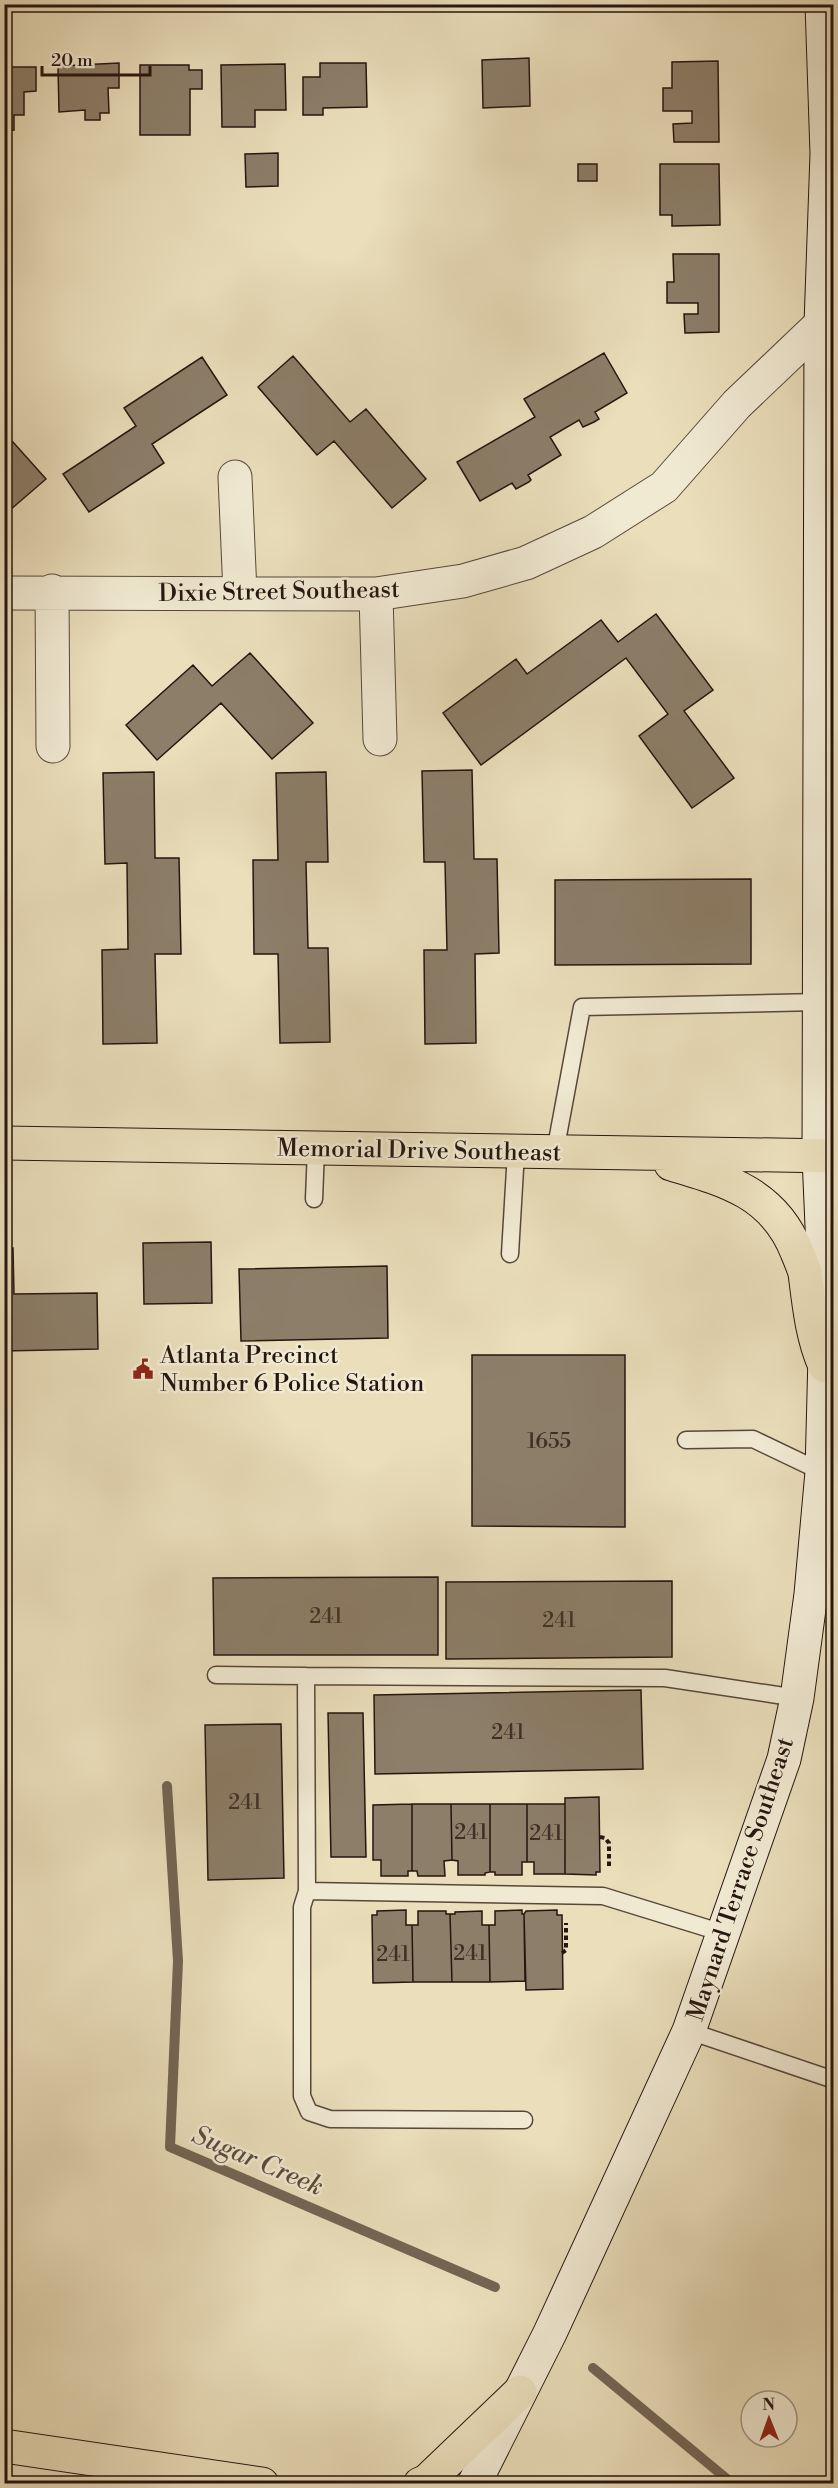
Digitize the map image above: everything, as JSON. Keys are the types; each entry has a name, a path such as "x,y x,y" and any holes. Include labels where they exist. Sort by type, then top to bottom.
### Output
{"main road":[{"name":"Memorial Drive Southeast","path":"4,1143 826,1156"},
{"path":"638,1154 737,1186 767,1205 790,1234 804,1270 815,1344 829,1354"},
{"path":"420,2484 427,2481 520,2392"},
{"path":"4,2446 262,2484"}],"street":[{"name":"Maynard Terrace Southeast","path":"474,2484 550,2333 689,2031 784,1760 825,1558 822,1472 828,1435 829,1354 826,1317 824,1022 827,905 821,324 830,154 822,4"},
{"name":"Dixie Street Southeast","path":"4,592 376,594 463,581 515,566 603,526 664,487 737,404 821,324"},
{"path":"235,477 240,593"},
{"path":"52,591 53,746"},
{"path":"376,594 380,739"}],"lane":[{"path":"555,1152 582,1007 824,1022"},
{"path":"314,1199 316,1149"},
{"path":"510,1254 516,1152"},
{"path":"686,1440 753,1439 822,1472"},
{"path":"216,1675 665,1678 797,1698"},
{"path":"306,1676 307,1891 302,1907 302,2096 309,2112 330,2119 524,2120"},
{"path":"307,1891 607,1897 723,1933"},
{"path":"689,2031 834,2080"}],"path":[{"path":"600,1837 609,1843 607,1897"}],"building":[{"path":"529,58 530,106 483,108 482,60"},
{"path":"718,61 719,142 674,142 673,124 692,123 692,111 663,111 663,88 672,88 672,62"},
{"path":"119,63 119,88 108,88 109,113 100,113 100,120 85,120 85,110 59,112 58,66"},
{"path":"320,63 366,63 367,107 323,108 323,115 303,115 303,77 320,77"},
{"path":"285,64 286,110 255,110 255,127 222,127 221,65"},
{"path":"140,65 189,65 189,70 202,70 202,89 190,89 190,135 140,135"},
{"path":"4,67 36,67 36,91 24,92 24,115 14,115 14,130 4,131"},
{"path":"278,153 278,186 246,187 245,154"},
{"path":"578,164 597,164 597,181 578,181"},
{"path":"660,164 719,164 720,225 672,226 672,215 660,215"},
{"path":"673,254 719,254 719,332 685,333 684,314 698,314 698,303 667,303 667,282 674,282"},
{"path":"604,353 627,393 595,412 599,419 594,422 583,427 579,420 550,437 561,455 528,475 531,480 529,482 516,489 512,483 480,501 457,462 535,417 524,399"},
{"path":"293,356 350,422 366,409 426,479 392,508 334,441 317,455 258,387"},
{"path":"202,357 227,395 152,444 164,463 89,512 63,474 136,426 124,408"},
{"path":"4,432 46,479 10,510 4,504"},
{"path":"656,614 713,690 684,711 734,778 692,808 639,736 668,714 626,658 481,765 443,713 516,659 527,674 601,620 618,642"},
{"path":"250,653 313,723 272,759 221,703 157,760 126,725 193,665 212,686"},
{"path":"472,770 474,859 497,859 499,953 475,954 476,1043 425,1044 424,950 447,950 445,862 424,862 422,771"},
{"path":"4,772 8,772 10,865 4,865"},
{"path":"154,772 155,858 179,858 181,954 155,954 157,1043 103,1044 102,950 128,949 127,863 105,864 103,773"},
{"path":"326,772 328,862 306,862 308,948 328,948 330,1042 280,1043 278,954 254,954 253,860 278,860 276,773"},
{"path":"751,879 751,964 555,965 555,880"},
{"path":"4,950 10,950 11,1044 4,1044"},
{"path":"211,1242 212,1303 144,1304 143,1243"},
{"path":"13,1248 14,1294 97,1293 98,1349 4,1351 4,1249"},
{"path":"387,1266 388,1338 241,1341 239,1269"},
{"path":"472,1355 625,1355 625,1527 472,1526"},
{"path":"438,1577 438,1655 214,1655 213,1578"},
{"path":"672,1581 672,1657 446,1659 446,1582"},
{"path":"641,1690 643,1769 375,1774 374,1695"},
{"path":"328,1713 363,1713 366,1857 331,1857"},
{"path":"281,1724 284,1878 208,1880 205,1725"},
{"path":"599,1797 600,1872 596,1872 596,1875 565,1874 565,1798"},
{"path":"412,1804 451,1804 452,1860 444,1861 445,1876 418,1876 417,1871 412,1871"},
{"path":"412,1804 412,1871 408,1871 408,1876 381,1876 381,1860 373,1860 373,1805"},
{"path":"451,1804 490,1804 490,1872 485,1875 458,1875 458,1861 452,1860"},
{"path":"490,1804 527,1804 527,1862 522,1862 522,1875 495,1875 495,1872 490,1872"},
{"path":"527,1804 565,1804 565,1874 534,1874 534,1862 527,1862"},
{"path":"406,1910 406,1925 412,1925 413,1982 373,1983 372,1915 377,1915 377,1911"},
{"path":"522,1910 524,1914 525,1981 490,1982 489,1925 495,1925 495,1911"},
{"path":"557,1910 557,1915 562,1915 563,1989 526,1990 524,1914 526,1911"},
{"path":"418,1911 446,1911 446,1914 450,1914 452,1982 413,1982 412,1925 418,1925"},
{"path":"482,1911 482,1925 489,1925 490,1982 452,1982 450,1914"}],"waterway":[{"name":"Sugar Creek","path":"167,1786 178,1961 170,2147 495,2287"},
{"name":"Sugar Creek","path":"593,2368 733,2484"}],"place":[{"name":"Atlanta Precinct Number 6 Police Station","path":"143,1369"}]}
